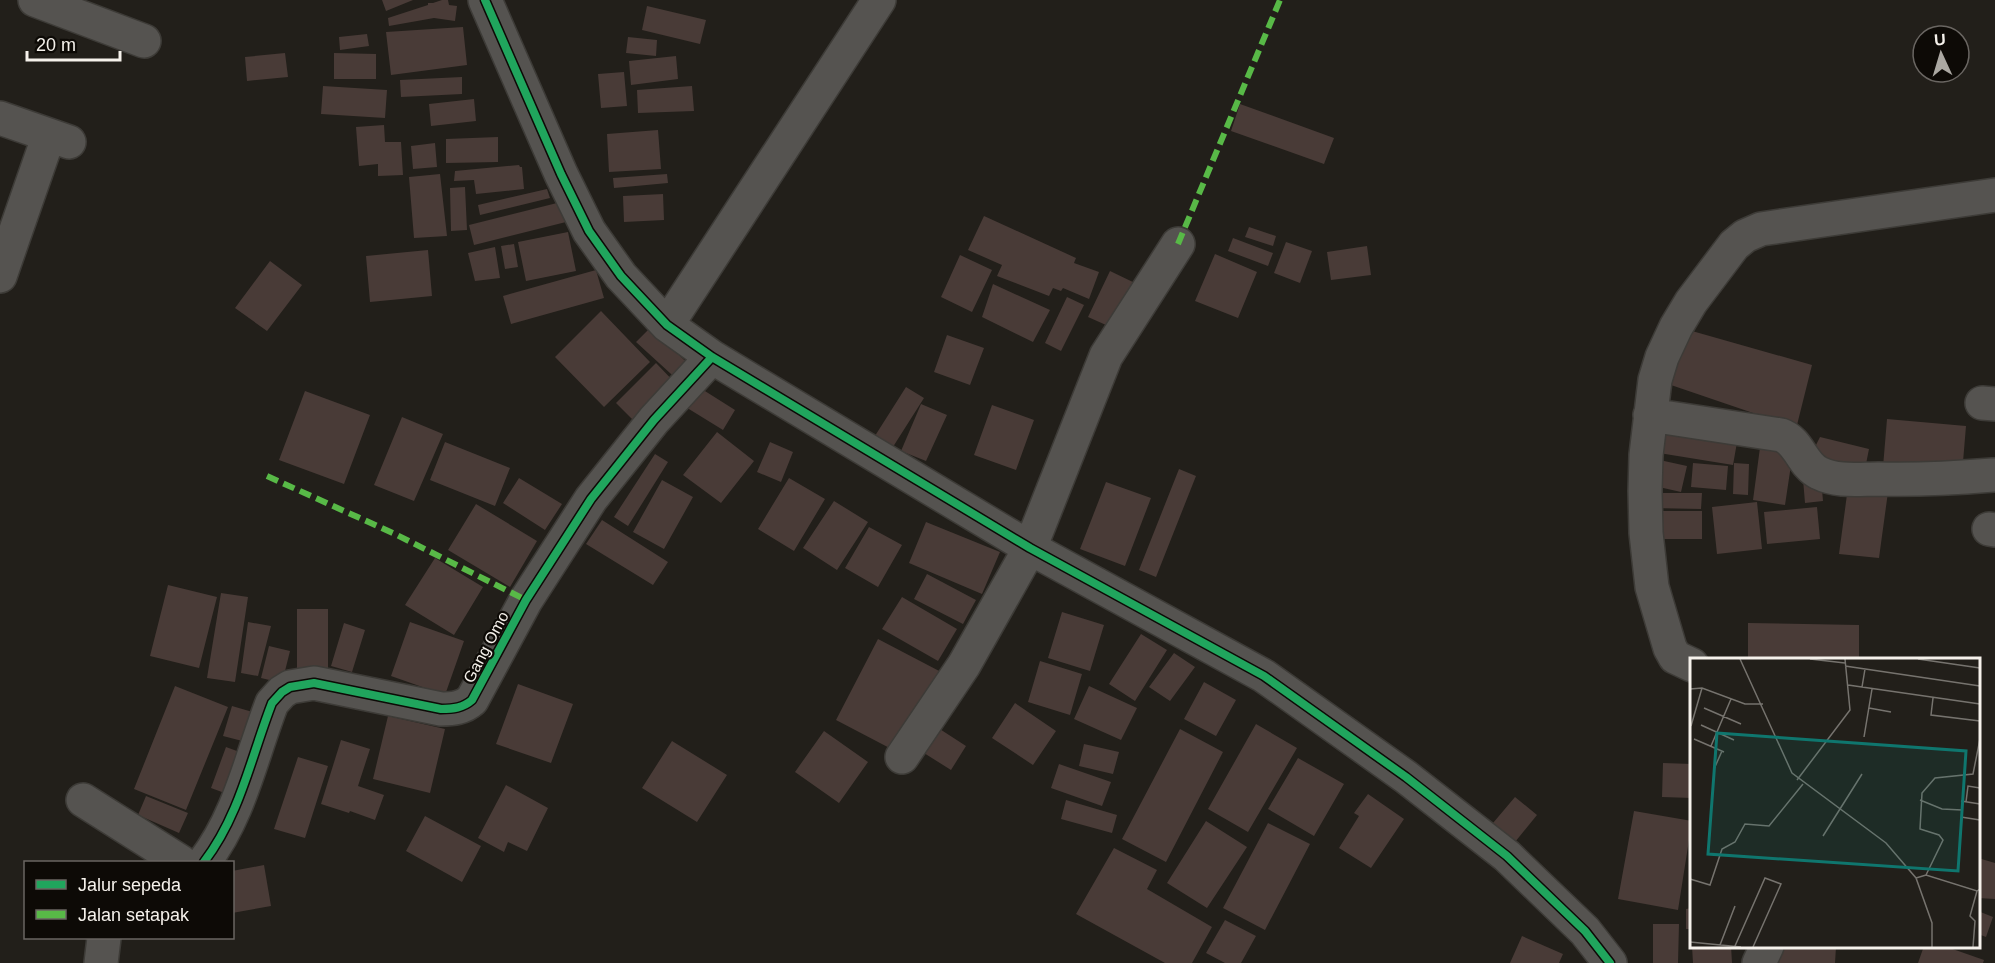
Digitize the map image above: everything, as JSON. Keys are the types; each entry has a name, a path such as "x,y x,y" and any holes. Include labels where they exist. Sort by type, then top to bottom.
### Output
{"street":[{"path":"34,0 144,41"},
{"path":"485,0 588,231 621,276 667,325 712,357 1030,548 1264,676 1406,777 1507,856 1585,931 1610,963"},
{"path":"667,325 879,0"},
{"path":"0,118 60,138 0,276"},
{"path":"1690,664 1676,657 1670,648 1652,587 1646,533 1645,491 1646,455 1655,380 1662,357 1690,302 1726,254 1745,236 1761,229 1995,195"},
{"path":"902,757 964,665 1030,548 1106,356 1178,244"},
{"name":"Gang Omo","path":"205,861 222,837 242,792 272,703 290,687 314,683 441,709 458,708 472,700 526,600 591,499 654,420 712,357"},
{"path":"1650,415 1781,435 1791,440 1813,470 1831,477 1933,479 1993,475"},
{"path":"83,800 180,861"},
{"path":"101,963 104,939"},
{"path":"1759,963 1766,948"}],"building":[{"path":"382,0 413,0 386,11"},
{"path":"448,0 449,5 457,6 455,21 434,18 389,26 388,18"},
{"path":"647,6 706,20 700,44 642,30"},
{"path":"463,27 467,65 391,75 386,32"},
{"path":"367,34 369,46 340,50 339,37"},
{"path":"628,37 657,40 656,56 626,53"},
{"path":"285,53 288,77 247,81 245,57"},
{"path":"334,53 376,54 376,79 334,79"},
{"path":"676,56 678,79 631,85 629,61"},
{"path":"624,72 627,106 601,108 598,74"},
{"path":"462,77 462,94 401,97 400,80"},
{"path":"323,86 387,90 385,118 321,114"},
{"path":"692,86 694,111 638,113 637,90"},
{"path":"474,99 476,121 431,126 429,104"},
{"path":"1240,104 1334,138 1324,164 1231,131"},
{"path":"384,125 385,142 401,142 403,175 378,176 378,164 359,166 356,127"},
{"path":"658,130 661,169 609,172 607,134"},
{"path":"498,137 498,162 446,163 446,139"},
{"path":"435,143 437,167 413,169 411,146"},
{"path":"519,165 522,167 524,189 476,194 474,180 454,181 455,171"},
{"path":"440,174 447,236 414,238 409,177"},
{"path":"667,174 668,183 614,188 613,178"},
{"path":"465,187 467,230 451,231 450,188"},
{"path":"547,189 550,198 480,215 478,205"},
{"path":"663,194 664,220 624,222 623,196"},
{"path":"561,202 566,222 474,245 469,225"},
{"path":"984,216 1076,258 1074,263 1099,272 1089,299 1063,288 1061,291 1053,288 1049,296 997,276 1002,265 968,250"},
{"path":"1249,227 1276,236 1273,246 1245,237"},
{"path":"568,232 576,271 526,281 518,242"},
{"path":"1233,238 1273,253 1268,266 1228,251"},
{"path":"1286,242 1312,251 1300,283 1274,273"},
{"path":"514,244 518,267 505,269 501,246"},
{"path":"1367,246 1371,275 1331,280 1327,252"},
{"path":"495,247 500,278 475,281 468,253"},
{"path":"428,250 432,296 370,302 366,256"},
{"path":"1215,254 1257,272 1238,318 1195,301"},
{"path":"960,255 992,270 972,312 941,297"},
{"path":"270,261 302,285 267,331 235,308"},
{"path":"596,270 604,298 511,324 503,296"},
{"path":"1110,271 1137,284 1115,329 1088,317"},
{"path":"993,284 1050,310 1033,342 982,317"},
{"path":"1067,297 1084,305 1061,351 1045,343"},
{"path":"601,311 650,362 604,407 555,357"},
{"path":"650,328 695,370 682,384 636,342"},
{"path":"1685,329 1812,365 1797,425 1756,414 1668,384"},
{"path":"947,335 984,348 970,385 934,372"},
{"path":"656,363 680,388 641,428 616,403"},
{"path":"697,386 735,410 723,430 684,406"},
{"path":"906,387 924,398 891,450 873,439"},
{"path":"305,391 370,415 344,484 279,460"},
{"path":"921,404 947,415 926,461 901,451"},
{"path":"992,405 1034,420 1016,470 974,455"},
{"path":"402,417 443,434 414,501 374,485"},
{"path":"1664,418 1739,431 1733,465 1659,453"},
{"path":"1887,419 1966,426 1962,474 1883,467"},
{"path":"717,432 754,461 721,503 683,475"},
{"path":"1820,437 1869,449 1864,474 1809,459"},
{"path":"1761,440 1794,445 1785,505 1753,500"},
{"path":"445,442 510,468 495,506 430,480"},
{"path":"770,442 793,452 781,482 757,472"},
{"path":"655,454 668,462 628,526 614,517"},
{"path":"1655,459 1687,466 1681,492 1650,485"},
{"path":"1693,463 1728,466 1726,490 1691,487"},
{"path":"1734,463 1749,464 1748,495 1733,494"},
{"path":"1179,469 1196,476 1156,577 1139,570"},
{"path":"519,478 562,504 545,530 503,503"},
{"path":"789,478 825,499 794,551 758,529"},
{"path":"1821,478 1823,501 1805,503 1803,479"},
{"path":"662,480 693,497 664,549 633,532"},
{"path":"1106,482 1151,498 1125,566 1080,549"},
{"path":"1848,487 1888,492 1879,558 1839,554"},
{"path":"1651,493 1702,493 1701,509 1651,508"},
{"path":"834,501 868,522 837,570 803,548"},
{"path":"1757,502 1762,549 1717,554 1712,507"},
{"path":"476,504 537,541 510,587 448,550"},
{"path":"1817,507 1820,539 1767,544 1764,512"},
{"path":"1657,511 1702,511 1702,539 1657,539"},
{"path":"602,520 668,562 653,585 586,544"},
{"path":"926,522 1000,552 982,594 909,563"},
{"path":"869,527 902,545 878,587 845,568"},
{"path":"435,558 483,587 454,635 405,605"},
{"path":"927,574 976,600 963,624 914,599"},
{"path":"168,585 217,597 199,668 150,656"},
{"path":"221,593 248,597 235,682 207,678"},
{"path":"902,597 957,629 938,661 882,629"},
{"path":"297,609 328,609 328,678 297,678"},
{"path":"1062,612 1104,625 1090,671 1048,658"},
{"path":"248,622 271,626 258,676 241,673"},
{"path":"410,622 464,641 445,695 391,676"},
{"path":"344,623 365,630 352,672 331,666"},
{"path":"1748,623 1859,625 1859,658 1748,658"},
{"path":"1141,634 1167,650 1135,701 1109,684"},
{"path":"878,639 943,673 901,754 836,720"},
{"path":"269,646 290,651 282,683 261,678"},
{"path":"1174,653 1195,667 1170,701 1149,687"},
{"path":"1040,661 1082,674 1070,715 1028,702"},
{"path":"1204,682 1236,700 1216,736 1184,719"},
{"path":"518,684 573,704 551,763 496,744"},
{"path":"175,686 228,707 186,810 134,789"},
{"path":"1089,686 1137,708 1121,740 1074,719"},
{"path":"1015,703 1056,731 1033,765 992,738"},
{"path":"232,706 259,714 250,743 223,736"},
{"path":"388,716 445,729 430,793 373,779"},
{"path":"932,724 966,746 951,770 916,748"},
{"path":"1256,724 1297,748 1248,832 1208,809"},
{"path":"1180,729 1223,752 1166,862 1122,839"},
{"path":"824,731 868,762 839,803 795,772"},
{"path":"341,740 370,749 358,786 384,795 375,820 321,804"},
{"path":"672,741 727,775 697,822 642,788"},
{"path":"1084,744 1119,752 1113,774 1079,766"},
{"path":"226,747 245,754 230,795 211,788"},
{"path":"298,757 328,766 305,838 274,829"},
{"path":"1298,758 1344,784 1314,836 1268,809"},
{"path":"1663,763 1690,764 1690,798 1662,797"},
{"path":"1059,764 1111,782 1102,806 1051,788"},
{"path":"506,785 548,808 527,851 508,842 504,852 478,838"},
{"path":"1368,794 1404,819 1371,868 1339,848 1359,816 1354,813"},
{"path":"146,796 188,813 179,833 138,815"},
{"path":"1515,797 1537,815 1515,842 1493,823"},
{"path":"1066,800 1117,815 1112,833 1061,819"},
{"path":"1634,811 1690,821 1678,910 1618,899"},
{"path":"425,816 481,846 462,882 406,851"},
{"path":"1206,821 1247,847 1207,908 1167,883"},
{"path":"1268,823 1310,844 1265,930 1223,908"},
{"path":"1114,848 1157,870 1147,889 1212,927 1192,963 1165,963 1076,914"},
{"path":"1980,859 1995,863 1995,899 1980,898"},
{"path":"264,865 271,906 234,913 234,871"},
{"path":"1690,908 1690,929 1686,929 1686,909"},
{"path":"1980,912 1993,917 1986,937 1980,935"},
{"path":"1225,920 1256,936 1241,963 1225,963 1206,953"},
{"path":"1653,924 1679,924 1678,963 1653,963"},
{"path":"1522,936 1563,954 1559,963 1510,963"},
{"path":"1692,948 1731,948 1732,963 1693,963"},
{"path":"1771,948 1836,948 1835,963 1771,963"},
{"path":"1923,948 1950,948 1984,960 1983,963 1918,963"}],"marked path":[{"path":"1178,244 1280,0"},
{"path":"267,476 395,534 526,600"}],"cycle path":[{"path":"485,0 561,174 589,231 621,276 667,325 712,357 1030,548 1264,676 1406,777 1507,856 1585,931 1610,963"},
{"path":"205,861 227,825 236,805 272,703 290,687 314,683 441,709 458,708 472,700 526,600 591,499 654,420 712,357"}]}
